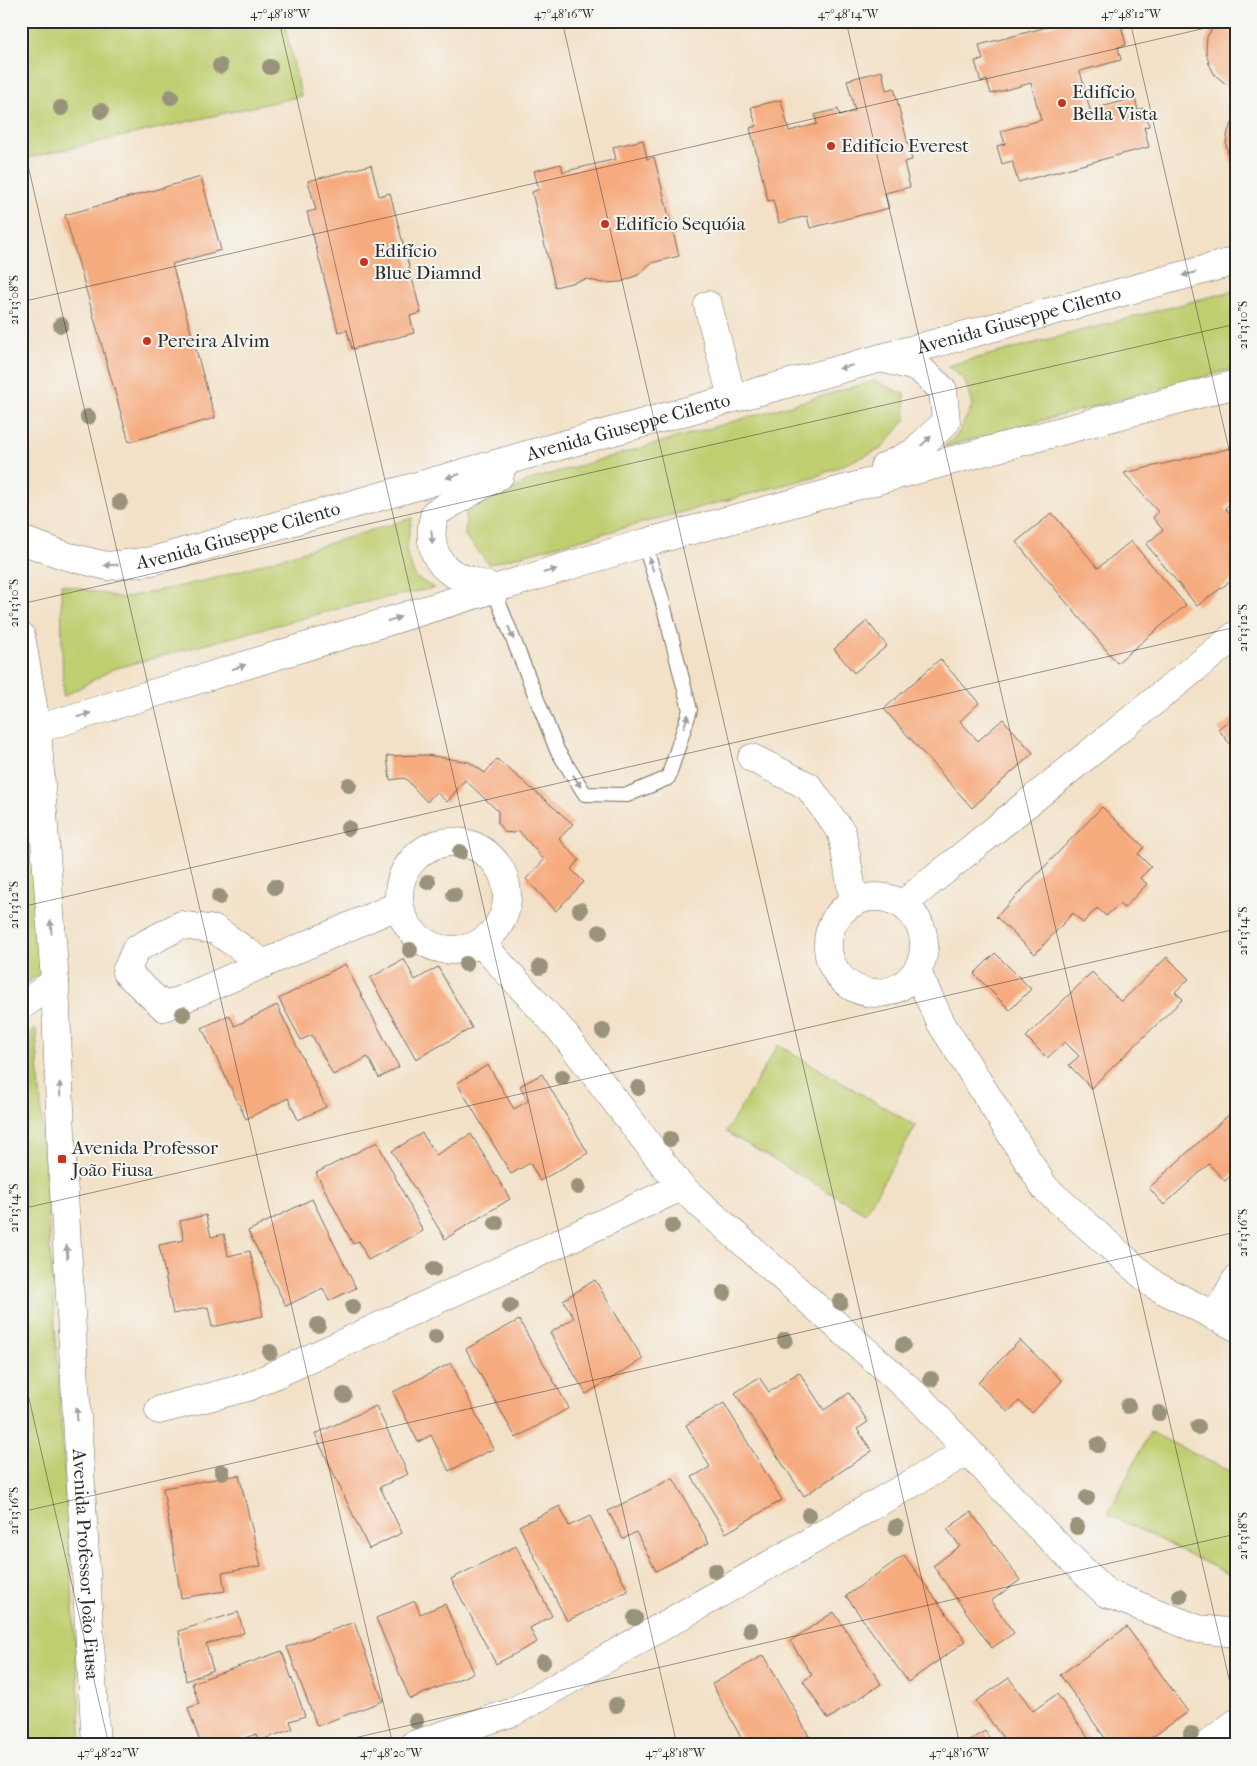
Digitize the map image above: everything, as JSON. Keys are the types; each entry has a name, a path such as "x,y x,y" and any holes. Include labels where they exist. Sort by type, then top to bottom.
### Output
{"street":[{"name":"Avenida Giuseppe Cilento","path":"21,540 66,556 107,566 152,561 732,398 1236,261"},
{"path":"708,305 732,398"},
{"path":"838,491 913,452 946,422 943,390 919,368 880,358"},
{"path":"37,730 644,543 1236,384"},
{"path":"493,588 453,574 440,562 432,545 431,527 435,513 468,492 548,449"},
{"path":"903,904 1236,635"},
{"name":"Avenida Professor João Fiusa","path":"21,636 37,730 55,982 62,1160 96,1745"},
{"path":"752,758 808,786 842,833 854,902"},
{"path":"449,842 467,843 483,850 496,862 505,878 508,897 505,915 495,931 481,943 464,950 447,950 430,946 415,936 404,921 399,905 399,887 404,870 416,856 431,846 449,842"},
{"path":"878,896 903,904 920,923 926,948 918,972 898,989 873,994 849,986 832,968 826,943 835,918 854,902 878,896"},
{"path":"264,964 399,905"},
{"path":"481,943 560,1029 681,1187 921,1400 1035,1523 1106,1593 1198,1629 1236,1634"},
{"path":"918,972 941,1023 1045,1188 1154,1285 1225,1322 1236,1280"},
{"path":"21,1006 55,982"},
{"path":"159,1410 248,1387 681,1187"},
{"path":"412,1745 513,1712 968,1451"},
{"path":"1207,1745 1236,1723"}],"lane":[{"path":"493,588 557,750 585,794 627,795 668,778 690,710 661,596 644,543"}],"green space":[{"path":"21,21 284,21 301,96 23,159 21,141"},
{"path":"1236,290 1236,368 944,447 958,434 973,404 964,379 947,366"},
{"path":"874,381 904,394 906,419 881,449 817,476 489,564 465,536 466,512 533,479"},
{"path":"412,518 406,551 415,577 434,588 352,605 113,669 63,697 61,584 122,598 209,580"},
{"path":"21,741 25,753 42,972 28,982 21,982"},
{"path":"36,1029 82,1745 21,1745 21,1039"},
{"path":"778,1045 916,1126 865,1213 726,1132"},
{"path":"1150,1432 1236,1474 1236,1578 1108,1514"}],"building":[{"name":"Edifício Bella Vista","path":"1070,21 1120,21 1126,45 1118,47 1121,60 1080,71 1090,110 1135,98 1138,110 1144,108 1149,126 1144,127 1149,147 1018,182 1012,161 1002,164 997,146 1005,144 1001,131 1041,120 1031,83 991,94 987,80 981,82 975,61 983,60 979,45"},
{"path":"1217,21 1236,21 1236,87 1226,84 1215,75 1209,64 1206,51 1207,37"},
{"name":"Edifício Everest","path":"882,71 886,90 894,88 912,160 904,162 910,187 885,193 889,208 810,228 807,216 779,223 773,200 768,201 750,128 756,126 751,107 781,100 789,131 817,124 815,115 838,109 840,116 855,111 847,80"},
{"path":"1236,116 1236,169 1229,158 1226,144 1228,131"},
{"name":"Edifício Sequóia","path":"643,140 647,159 654,157 679,256 651,263 638,275 621,282 602,283 587,279 555,287 532,192 539,189 534,171 561,164 563,172 616,159 613,147"},
{"name":"Edifício Blue Diamnd","path":"371,165 379,196 390,193 421,313 410,316 414,333 352,349 347,330 338,332 307,212 316,210 308,181"},
{"name":"Pereira Alvim","path":"201,177 221,250 172,264 215,418 129,442 65,215"},
{"path":"1236,447 1236,499 1225,508 1236,520 1236,577 1197,606 1146,544 1163,530 1153,518 1158,512 1124,473"},
{"path":"1052,513 1098,568 1131,541 1186,605 1117,663 1016,542"},
{"path":"867,621 887,646 854,673 834,649"},
{"path":"940,659 979,703 960,721 978,741 1003,719 1033,753 972,808 884,709"},
{"path":"1236,715 1236,751 1218,729"},
{"path":"427,755 469,762 485,773 497,759 573,824 559,839 579,860 571,869 584,882 556,911 526,879 544,860 519,831 513,833 504,832 498,823 498,811 465,780 447,802 436,792 427,802 405,778 390,780 387,756"},
{"path":"1102,807 1144,847 1138,854 1151,867 1140,878 1147,884 1124,908 1119,904 1106,916 1097,908 1083,923 1073,913 1035,954 996,917"},
{"path":"995,953 1031,989 1010,1010 974,974"},
{"path":"1167,957 1189,979 1175,992 1183,999 1091,1088 1069,1065 1079,1056 1065,1042 1047,1058 1026,1037 1092,972 1121,1002"},
{"path":"404,959 415,980 438,967 472,1028 416,1059 370,978"},
{"path":"345,964 399,1067 379,1078 368,1057 333,1075 312,1035 301,1040 279,999"},
{"path":"277,1005 326,1107 298,1120 288,1098 246,1119 202,1028 229,1015 235,1026"},
{"path":"488,1065 514,1109 528,1101 520,1086 542,1074 588,1153 540,1181 530,1163 511,1174 457,1083"},
{"path":"1236,1108 1236,1171 1225,1181 1209,1164 1164,1205 1149,1188"},
{"path":"422,1133 436,1155 471,1134 510,1199 445,1239 392,1151"},
{"path":"377,1142 423,1231 368,1260 359,1241 353,1244 316,1173"},
{"path":"312,1199 356,1288 329,1301 323,1288 286,1306 248,1231"},
{"path":"206,1215 211,1237 224,1234 228,1256 250,1251 263,1316 212,1327 208,1307 173,1314 159,1245 184,1240 180,1221"},
{"path":"595,1280 643,1359 586,1394 550,1333 574,1318 563,1300"},
{"path":"519,1320 569,1408 516,1438 466,1349"},
{"path":"1020,1340 1062,1381 1032,1413 1019,1401 1008,1412 978,1383"},
{"path":"451,1363 493,1449 449,1471 431,1435 418,1442 393,1392"},
{"path":"799,1372 824,1410 849,1393 868,1422 857,1429 872,1451 804,1496 735,1393 759,1377 769,1392"},
{"path":"724,1403 782,1500 726,1533 692,1477 710,1467 686,1425"},
{"path":"376,1406 408,1474 380,1487 402,1533 369,1549 315,1434"},
{"path":"239,1475 261,1566 222,1573 225,1591 181,1598 163,1488"},
{"path":"673,1478 709,1543 656,1571 636,1532 623,1539 608,1511"},
{"path":"560,1506 569,1526 590,1516 628,1591 567,1621 519,1526"},
{"path":"971,1512 1020,1580 991,1601 1014,1633 992,1648 933,1566 960,1546 947,1529"},
{"path":"516,1546 552,1616 530,1628 537,1642 496,1664 451,1579"},
{"path":"904,1555 966,1641 908,1682 846,1596"},
{"path":"415,1601 420,1614 445,1604 474,1673 410,1699 376,1618"},
{"path":"238,1612 244,1633 206,1644 213,1670 186,1681 179,1631"},
{"path":"834,1612 881,1684 828,1719 803,1681 812,1675 790,1641"},
{"path":"354,1622 383,1701 317,1726 287,1647"},
{"path":"1127,1627 1188,1712 1141,1745 1110,1745 1060,1675"},
{"path":"282,1651 305,1716 290,1721 293,1729 258,1741 256,1734 226,1745 201,1745 188,1708 199,1704 192,1683"},
{"path":"764,1655 810,1738 798,1745 745,1745 712,1684"},
{"path":"1009,1678 1033,1711 1057,1694 1093,1745 1008,1745 976,1701"},
{"path":"985,1731 994,1745 963,1745"}],"place":[{"name":"Edifício Bella Vista","path":"1062,103"},
{"name":"Edifício Everest","path":"831,146"},
{"name":"Edifício Sequóia","path":"605,224"},
{"name":"Edifício Blue Diamnd","path":"364,262"},
{"name":"Pereira Alvim","path":"147,341"},
{"name":"Avenida Professor João Fiusa","path":"62,1159"}]}
